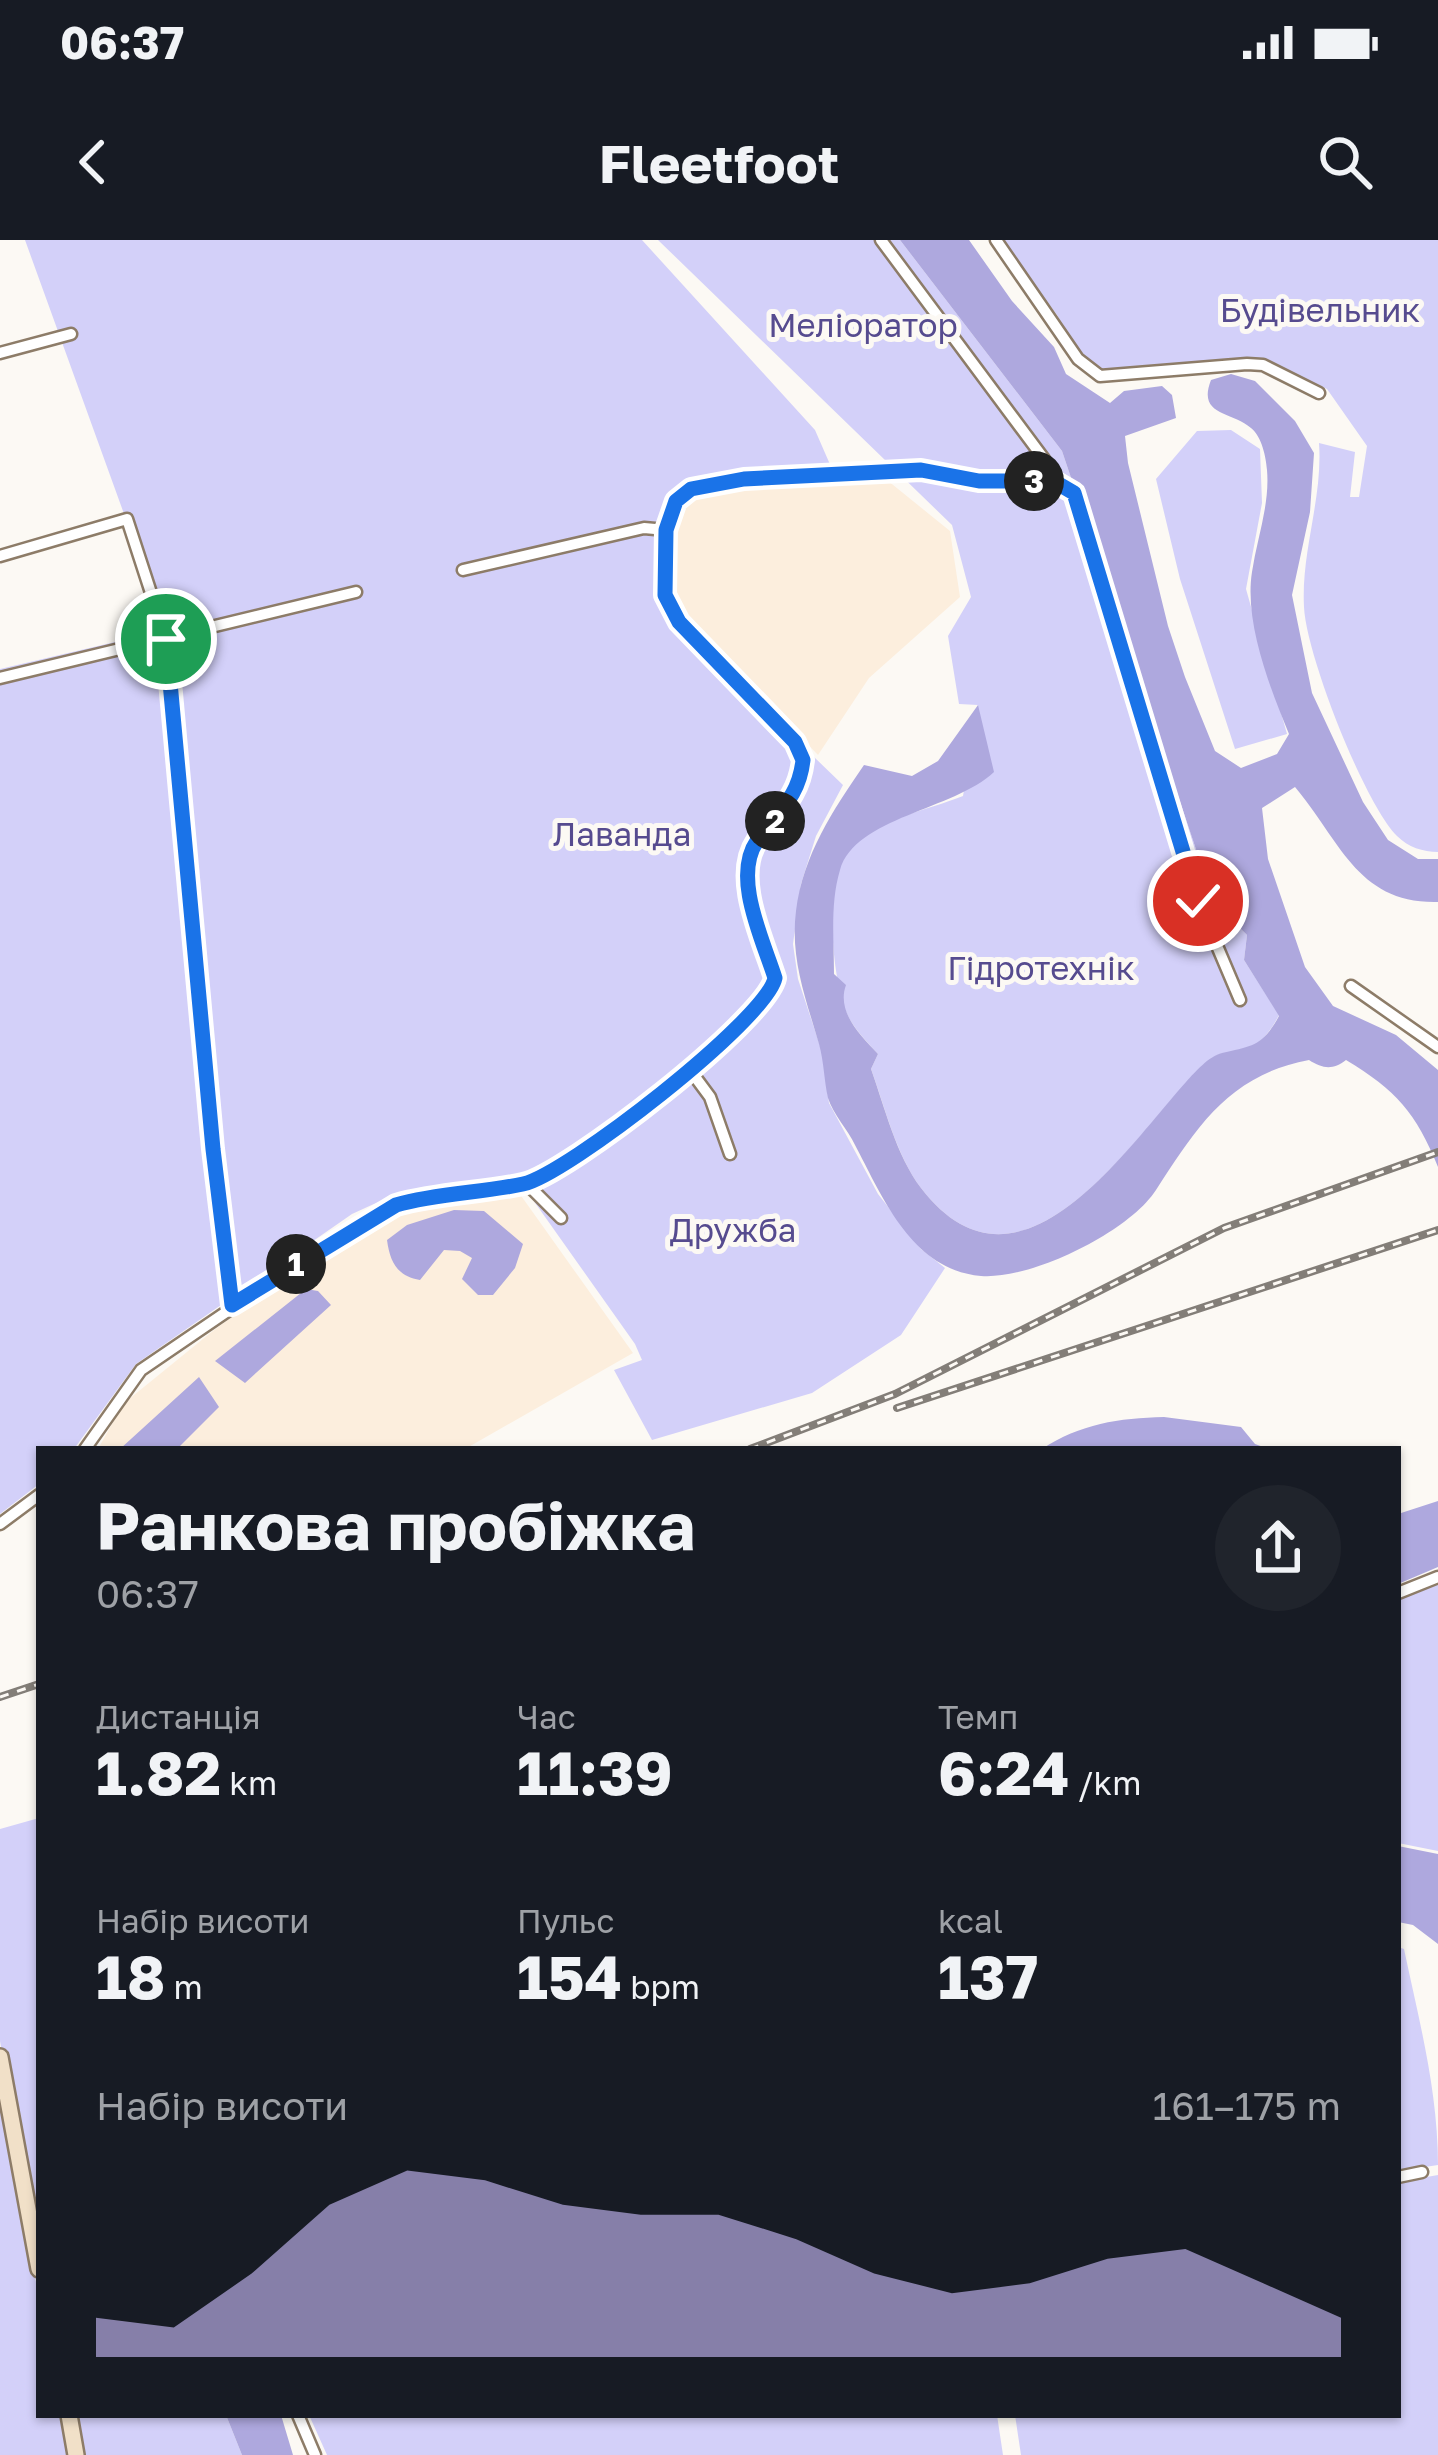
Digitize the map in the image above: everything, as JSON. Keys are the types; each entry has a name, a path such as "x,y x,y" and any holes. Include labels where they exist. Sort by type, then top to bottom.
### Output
{"street":[{"path":"88,1446 141,1370 232,1305 396,1205 426,1196 527,1184 658,1099 753,1016 772,992 775,978 747,866 755,843 790,805 803,760 795,742 679,622 665,595 666,530 676,501 691,489 744,479 921,470 979,481 1036,481 1048,467 880,240"},
{"path":"996,240 1078,359 1100,376 1262,365 1319,393"},
{"path":"0,353 71,334"},
{"path":"1045,476 1074,493 1198,901 1240,1000"},
{"path":"0,556 127,519 166,639 215,1170 232,1305"},
{"path":"463,570 624,532 666,530"},
{"path":"0,678 356,592"},
{"path":"1351,986 1438,1047"},
{"path":"690,1070 710,1097 730,1154"},
{"path":"527,1184 561,1218"},
{"path":"0,1524 36,1497"},
{"path":"1401,1592 1438,1577"},
{"path":"0,2057 36,2253"},
{"path":"1401,2176 1422,2172"},
{"path":"70,2418 76,2455"},
{"path":"299,2418 315,2455"}],"shaded area":[{"path":"900,240 969,240 1012,301 1054,347 1066,374 1110,403 1124,391 1162,386 1172,395 1176,418 1125,436 1128,463 1185,677 1215,751 1241,768 1277,754 1289,734 1267,676 1252,612 1252,572 1267,496 1264,453 1251,428 1212,407 1211,380 1231,374 1255,381 1295,421 1314,453 1310,512 1292,595 1312,693 1363,802 1388,840 1418,859 1438,859 1438,902 1410,900 1369,880 1295,787 1262,808 1268,859 1305,967 1333,1006 1396,1035 1438,1070 1438,1167 1412,1117 1378,1082 1346,1060 1328,1067 1309,1060 1281,1067 1236,1091 1201,1125 1143,1206 1102,1237 1051,1262 1002,1275 957,1271 918,1246 889,1208 828,1098 821,1051 797,962 796,911 812,852 864,765 912,776 938,761 978,705 994,772 977,785 865,838 849,852 835,895 834,974 846,985 844,1005 852,1023 878,1054 871,1069 898,1146 921,1188 957,1222 994,1234 1030,1228 1066,1208 1100,1179 1202,1065 1217,1055 1255,1044 1279,1016 1244,960 1247,935 1225,913 1206,879 1062,451"},
{"path":"882,476 950,531 960,597 869,678 818,755 679,611 671,586 674,518 680,503 691,495 746,484"},
{"path":"517,1190 633,1353 470,1446 100,1446 123,1404 214,1330 331,1246 391,1215 459,1194"},
{"path":"454,1210 484,1211 523,1244 515,1268 493,1295 478,1295 462,1279 472,1258 460,1251 444,1250 420,1280 400,1271 393,1261 387,1240 407,1225"},
{"path":"306,1289 318,1291 331,1305 245,1383 215,1361"},
{"path":"199,1377 219,1407 180,1446 123,1446"},
{"path":"1164,1417 1241,1427 1261,1446 1048,1446 1100,1424"},
{"path":"1438,1501 1438,1567 1401,1583 1401,1513"},
{"path":"1401,1847 1438,1854 1438,1944 1413,1925 1401,1923"},
{"path":"227,2418 282,2418 293,2455 242,2455"}],"green space":[{"path":"25,240 642,240 815,430 832,469 732,474 682,487 662,513 658,569 671,619 843,785 816,836 801,884 793,944 798,979 822,1052 829,1103 878,1194 921,1249 945,1268 901,1335 812,1393 652,1440 614,1370 642,1360 635,1344 526,1190 524,1176 400,1192 352,1214 136,1364 76,1446 36,1446 36,1486 0,1514 0,669 166,630"},
{"name":"Гідротехнік","path":"658,240 900,240 1062,451 1206,879 1225,913 1247,935 1244,960 1279,1015 1253,1047 1220,1054 1203,1065 1100,1179 1066,1208 1030,1228 994,1234 957,1222 921,1188 898,1146 871,1069 878,1054 845,1009 834,953 835,886 847,853 884,824 963,796 978,705 959,704 948,636 971,597 952,525"},
{"name":"Будівельник","path":"1000,240 1438,240 1438,852 1406,843 1384,819 1339,727 1307,629 1304,586 1319,443 1355,452 1350,497 1359,497 1367,446 1327,389 1268,361 1097,372 1080,356 1057,315"},
{"path":"1231,430 1260,449 1262,503 1246,589 1287,734 1235,749 1180,579 1156,479 1197,431"},
{"path":"1438,1571 1438,1851 1401,1844 1401,1586"},
{"path":"36,1819 36,2256 0,2041 0,1829"},
{"path":"1401,1948 1427,2056 1438,2165 1401,2171"},
{"path":"0,2088 36,2282 36,2418 69,2418 78,2455 0,2455"},
{"path":"1438,2175 1438,2455 1021,2455 1015,2418 1401,2418 1401,2181"},
{"path":"73,2418 227,2418 242,2455 86,2455"},
{"path":"310,2418 997,2418 1003,2455 327,2455"}],"railway":[{"path":"758,1446 895,1394 1224,1228 1438,1152"},
{"path":"897,1408 1438,1230"},
{"path":"0,1697 36,1685"}],"route":[{"path":"166,639 232,1305 396,1205 426,1196 527,1184 658,1099 753,1016 772,992 775,978 755,913 747,866 755,843 790,805 803,760 795,742 679,622 665,595 666,530 676,501 691,489 744,479 921,470 979,481 1036,481 1045,476 1074,493 1198,901"}],"park label":[{"name":"Меліоратор","path":"863,324"},
{"name":"Лаванда","path":"622,833"},
{"name":"Дружба","path":"733,1229"}]}
